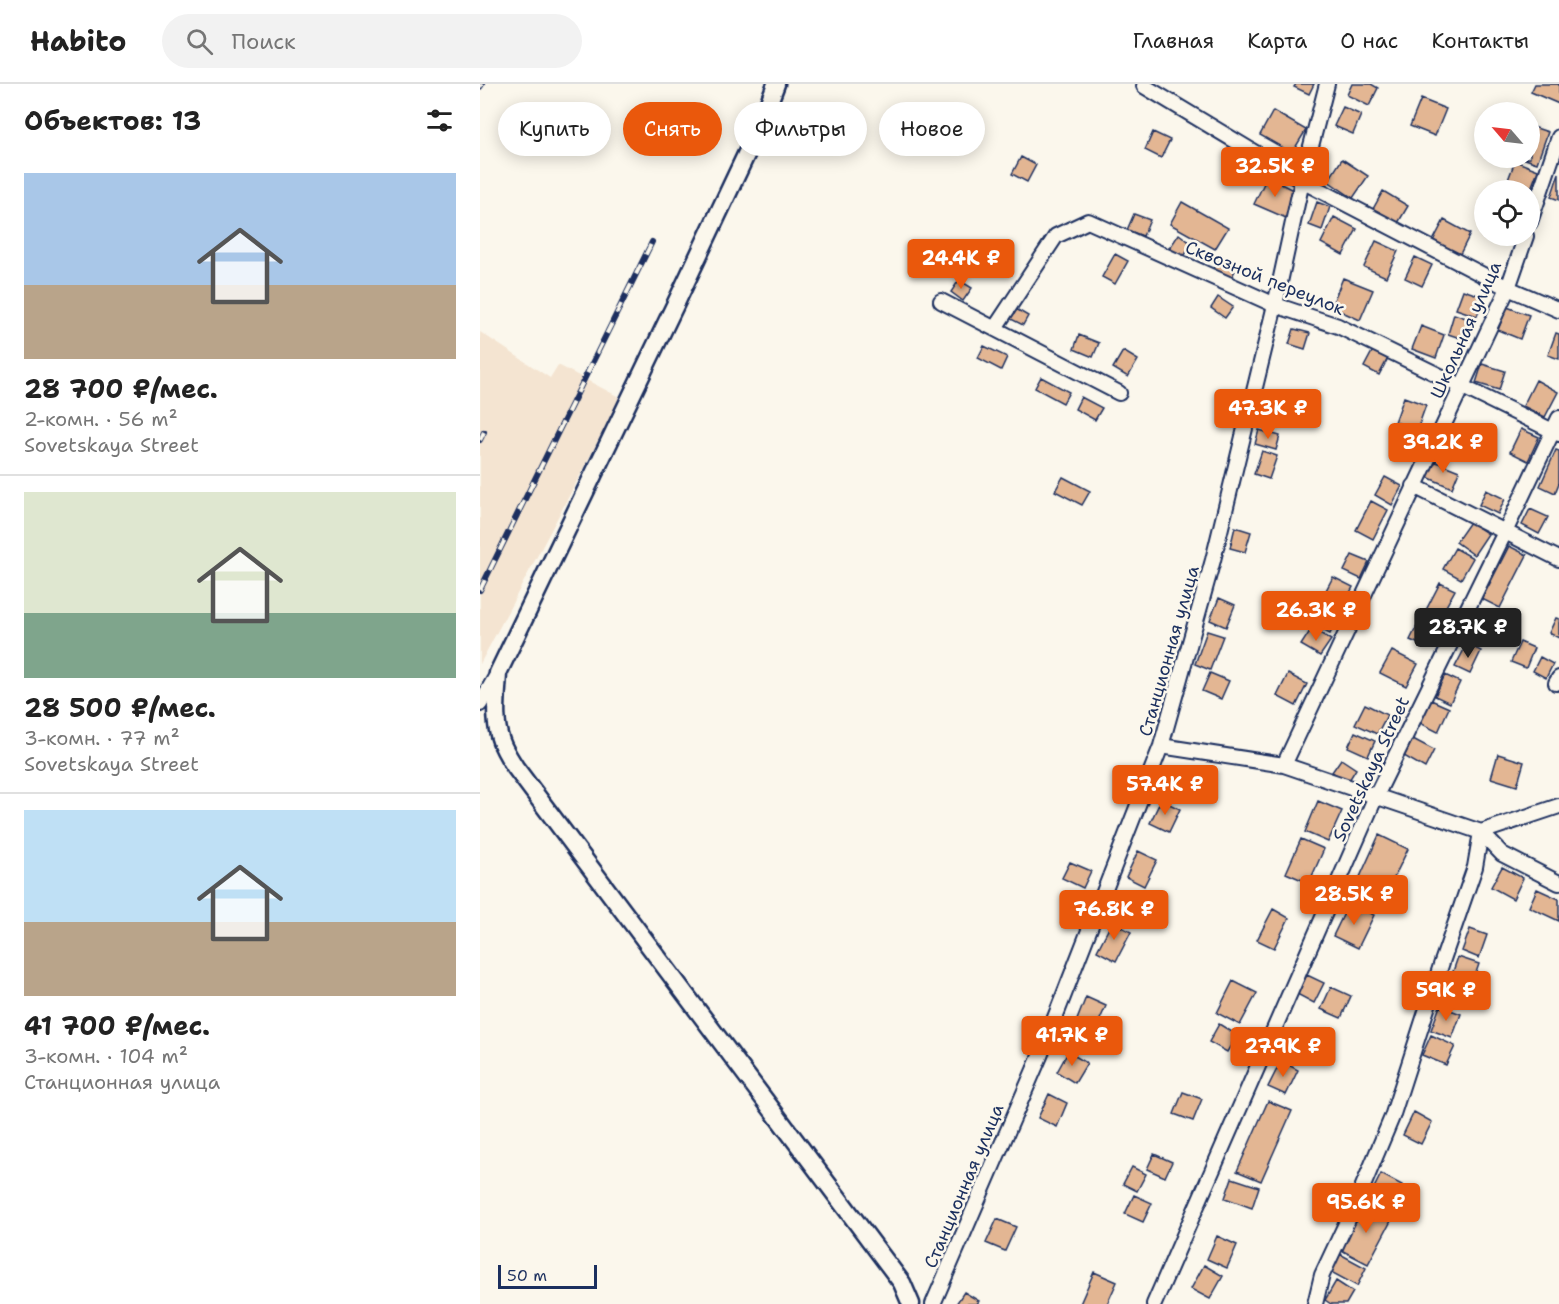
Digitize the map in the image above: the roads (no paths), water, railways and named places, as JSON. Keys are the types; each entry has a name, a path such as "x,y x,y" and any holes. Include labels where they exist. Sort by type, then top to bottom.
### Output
{"street":[{"path":"480,704 498,673 681,292 761,123 776,84"},
{"name":"Станционная улица","path":"933,1304 1040,1056 1161,746 1213,560 1327,84"},
{"path":"1144,86 1302,181 1508,288 1559,310"},
{"path":"1540,193 1559,137"},
{"name":"Сквозной переулок","path":"995,328 1056,236 1088,221 1275,305 1338,326 1556,433"},
{"name":"Школьная улица","path":"1284,765 1508,288 1523,246"},
{"path":"941,301 1119,393"},
{"name":"Sovetskaya Street","path":"1154,1304 1376,796 1556,433 1559,418"},
{"path":"1414,486 1559,559"},
{"path":"498,673 496,712 498,729 501,744 515,767 902,1283 911,1304"},
{"path":"1161,746 1284,765 1481,832 1502,854 1559,883"},
{"path":"1481,832 1559,806"},
{"path":"1315,1304 1322,1275 1392,1117 1475,867 1481,832"}],"railway":[{"path":"480,590 652,242"},
{"path":"480,440 484,432"}]}
